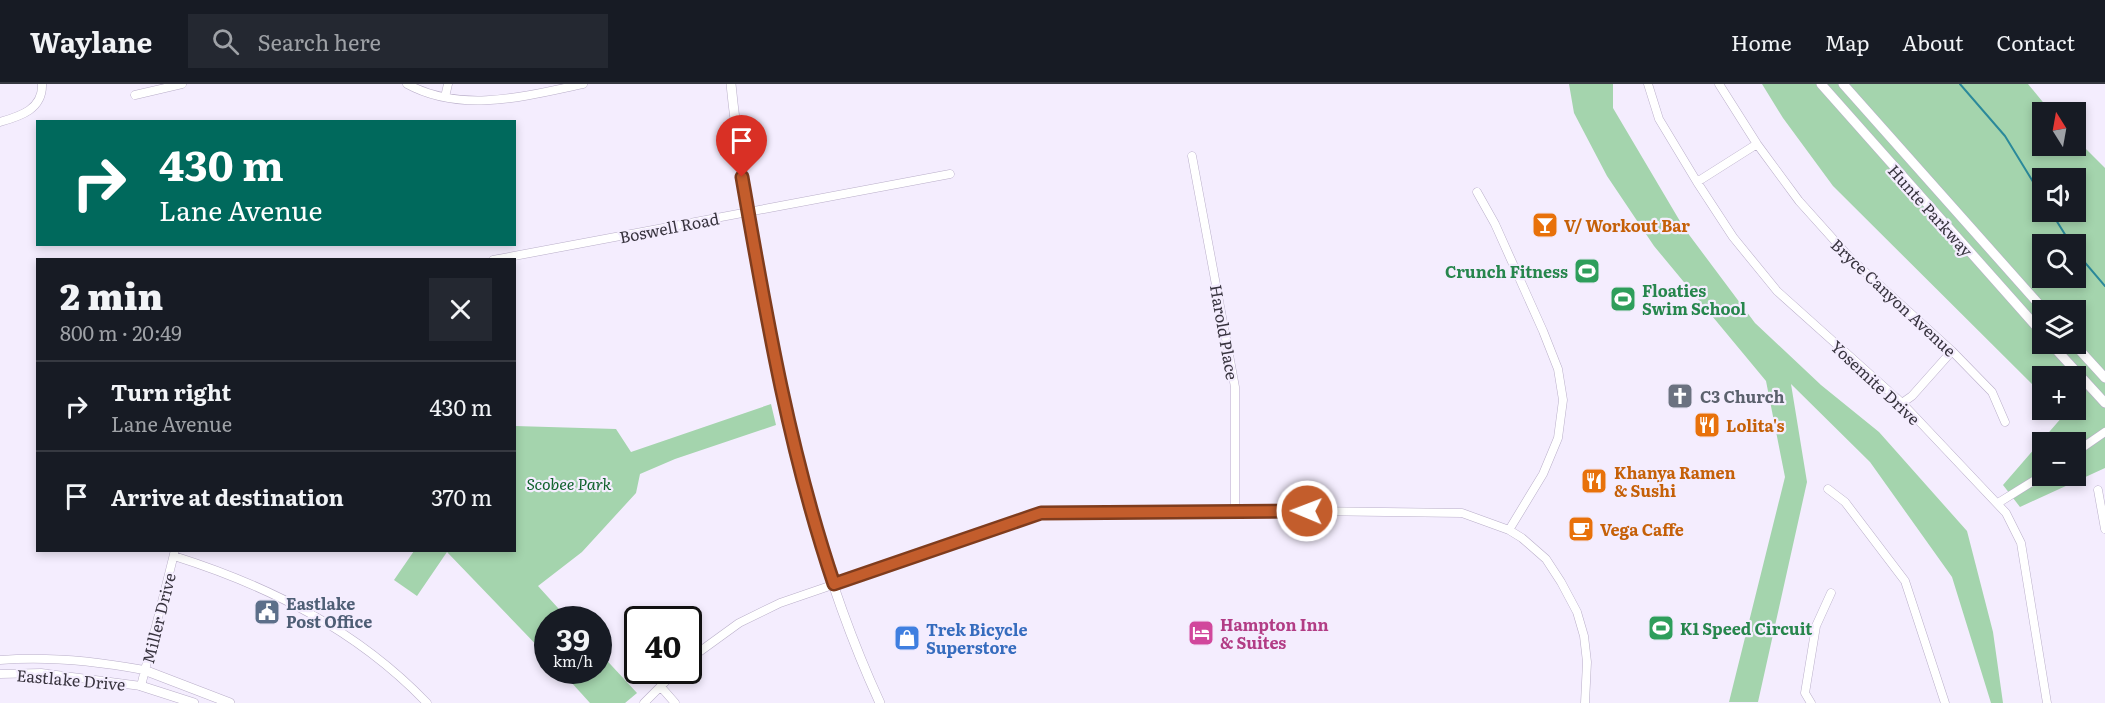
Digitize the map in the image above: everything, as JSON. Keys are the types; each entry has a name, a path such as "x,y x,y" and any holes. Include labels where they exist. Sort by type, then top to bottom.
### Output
{"main road":[{"path":"731,84 739,160 783,406 811,511 834,584 853,640 880,703"},
{"name":"Hunte Parkway","path":"1821,84 2032,322"},
{"name":"Hunte Parkway","path":"1843,84 2035,300"},
{"path":"2060,354 2105,403"},
{"path":"2083,354 2105,378"},
{"path":"144,669 230,703"},
{"path":"141,686 194,703"}],"street":[{"path":"0,122 18,117 36,106 43,95 42,84"},
{"path":"135,95 182,84"},
{"path":"407,84 445,97 487,102 584,84"},
{"path":"445,97 448,84"},
{"name":"Yosemite Drive","path":"1648,84 1659,119 1697,182 1733,237 1778,291 1902,403 1998,503 2021,543 2047,703"},
{"name":"Bryce Canyon Avenue","path":"1719,84 1757,144 1799,201 1851,260 1952,351 1992,392 2005,422"},
{"path":"1697,182 1757,144"},
{"name":"Harold Place","path":"1192,156 1235,387 1235,510"},
{"name":"Boswell Road","path":"504,258 950,174"},
{"path":"1477,192 1495,224 1543,331 1558,369 1563,400 1558,438 1543,474 1509,530"},
{"path":"1902,403 1912,396 1952,351"},
{"path":"2086,445 2105,432"},
{"path":"1998,503 2032,482"},
{"path":"1828,489 1845,502 1905,581 1945,703"},
{"path":"2098,490 2105,529"},
{"path":"702,650 746,620 780,603 1041,513 1235,510 1462,513 1509,530 1546,559 1577,612 1586,648 1585,703"},
{"path":"174,553 225,572 297,604 371,652 427,703"},
{"name":"Miller Drive","path":"141,686 174,553"},
{"path":"1811,703 1805,693 1816,626 1831,594"},
{"name":"Eastlake Drive","path":"0,660 35,657 87,660 144,669"},
{"name":"Eastlake Drive","path":"0,674 51,674 141,686"},
{"path":"644,703 664,684"},
{"path":"661,687 675,703"}],"green space":[{"path":"1569,84 1613,84 1613,108 1684,228 1755,323 1821,385 1879,432 1967,531 1993,632 2003,703 1991,703 1952,577 1870,462 1791,384 1807,482 1758,702 1729,702 1785,477 1766,381 1654,246 1607,176 1574,113"},
{"path":"1762,84 2028,84 2043,102 2032,102 2032,156 2086,156 2086,149 2105,168 2105,468 2086,477 2086,432 2049,432 2060,420 2086,420 2086,366 2032,366 2032,384 1833,186 1783,118"},
{"name":"Scobee Park","path":"771,404 776,425 675,459 640,474 636,493 582,552 538,586 556,606 534,606 534,642 447,552 516,552 516,426 616,429 631,452"},
{"path":"2032,452 2032,486 2066,486 2020,507 2003,485"},
{"name":"Scobee Park","path":"413,552 447,552 417,596 394,580"},
{"path":"612,666 624,679 624,684 629,684 637,693 625,703 590,703 573,684 612,684"}],"waterway":[{"path":"1960,84 2005,136 2032,180"},
{"path":"2057,222 2065,234"},
{"path":"2086,264 2105,286"}],"place":[{"name":"V/ Workout Bar","path":"1545,225"},
{"name":"Crunch Fitness","path":"1587,271"},
{"name":"Floaties Swim School","path":"1623,299"},
{"name":"C3 Church","path":"1680,396"},
{"name":"Lolita's","path":"1707,425"},
{"name":"Khanya Ramen & Sushi","path":"1594,481"},
{"name":"Vega Caffe","path":"1581,529"},
{"name":"Eastlake Post Office","path":"267,612"},
{"name":"K1 Speed Circuit","path":"1661,628"},
{"name":"Hampton Inn & Suites","path":"1201,633"},
{"name":"Trek Bicycle Superstore","path":"907,638"}],"route":[{"path":"742,177 783,406 801,477 834,584 1041,513 1058,511 1307,511"}]}
